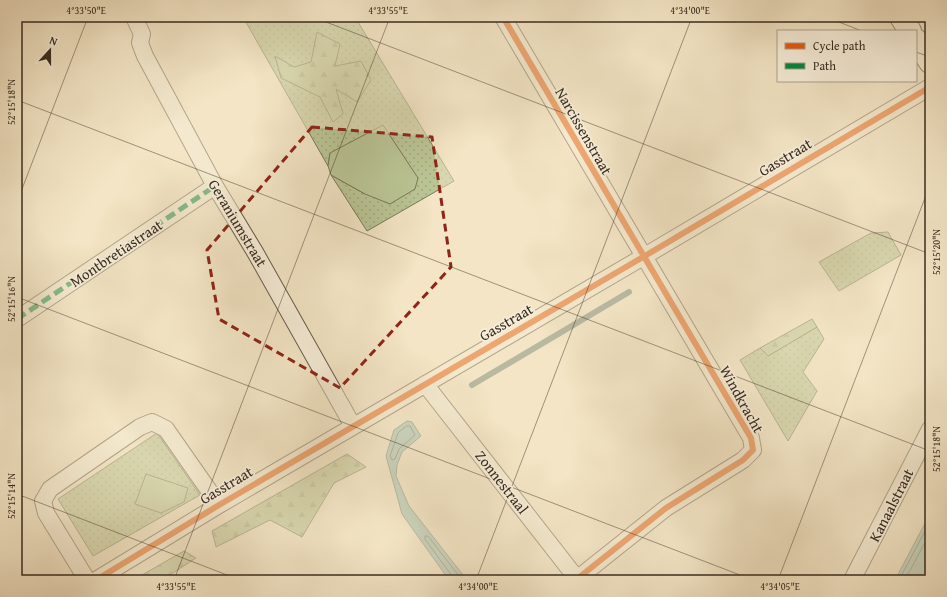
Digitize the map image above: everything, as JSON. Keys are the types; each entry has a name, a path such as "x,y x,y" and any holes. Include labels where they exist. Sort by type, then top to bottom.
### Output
{"main road":[{"path":"901,17 909,30"},
{"path":"917,42 930,62"}],"street":[{"name":"Geraniumstraat","path":"134,17 142,34 140,43 145,56 215,186 255,252 353,426"},
{"name":"Narcissenstraat","path":"503,17 643,257"},
{"name":"Gasstraat","path":"96,580 219,505 930,87"},
{"name":"Montbretiastraat","path":"17,319 215,186"},
{"name":"Windkracht","path":"578,579 666,508 743,460 753,450 751,438 643,257"},
{"name":"Zonnestraal","path":"425,384 578,579"},
{"name":"Gasstraat","path":"87,580 46,513 43,500 50,489 140,427 152,422 166,429 219,505"},
{"name":"Kanaalstraat","path":"852,580 930,429"}],"highlighted area":[{"path":"312,127 432,137 451,267 340,388 219,319 207,250"}],"green space":[{"path":"243,17 355,17 454,181 367,231 331,175 365,194 330,153 328,166"},
{"path":"317,32 340,44 335,66 361,61 371,80 357,102 336,89 343,114 333,122 320,97 281,78 275,56 294,67 311,62"},
{"path":"383,125 418,178 415,189 390,204 365,194 331,175 328,166 330,153"},
{"path":"888,232 901,255 839,291 819,262 871,233"},
{"path":"812,319 817,327 768,356 760,348"},
{"path":"817,327 824,339 803,372 817,391 788,441 740,360 760,348 768,356"},
{"path":"157,433 200,495 93,556 58,499"},
{"path":"347,454 366,467 334,483 302,537 270,520 216,547 212,531"},
{"path":"146,474 188,488 184,502 161,513 135,504"},
{"path":"184,551 196,558 162,580 142,580 142,575"}],"water":[{"path":"407,421 412,422 421,436 402,452 397,465 396,476 409,506 467,580 449,580 402,514 386,456 394,430"},
{"path":"930,514 930,580 895,580"}],"waterway":[{"path":"472,385 629,292"}],"marked path":[{"path":"17,319 215,186"}],"cycle path":[{"path":"503,17 751,438 753,450 743,460 666,508 577,579"},
{"path":"96,580 219,505 930,87"}]}
